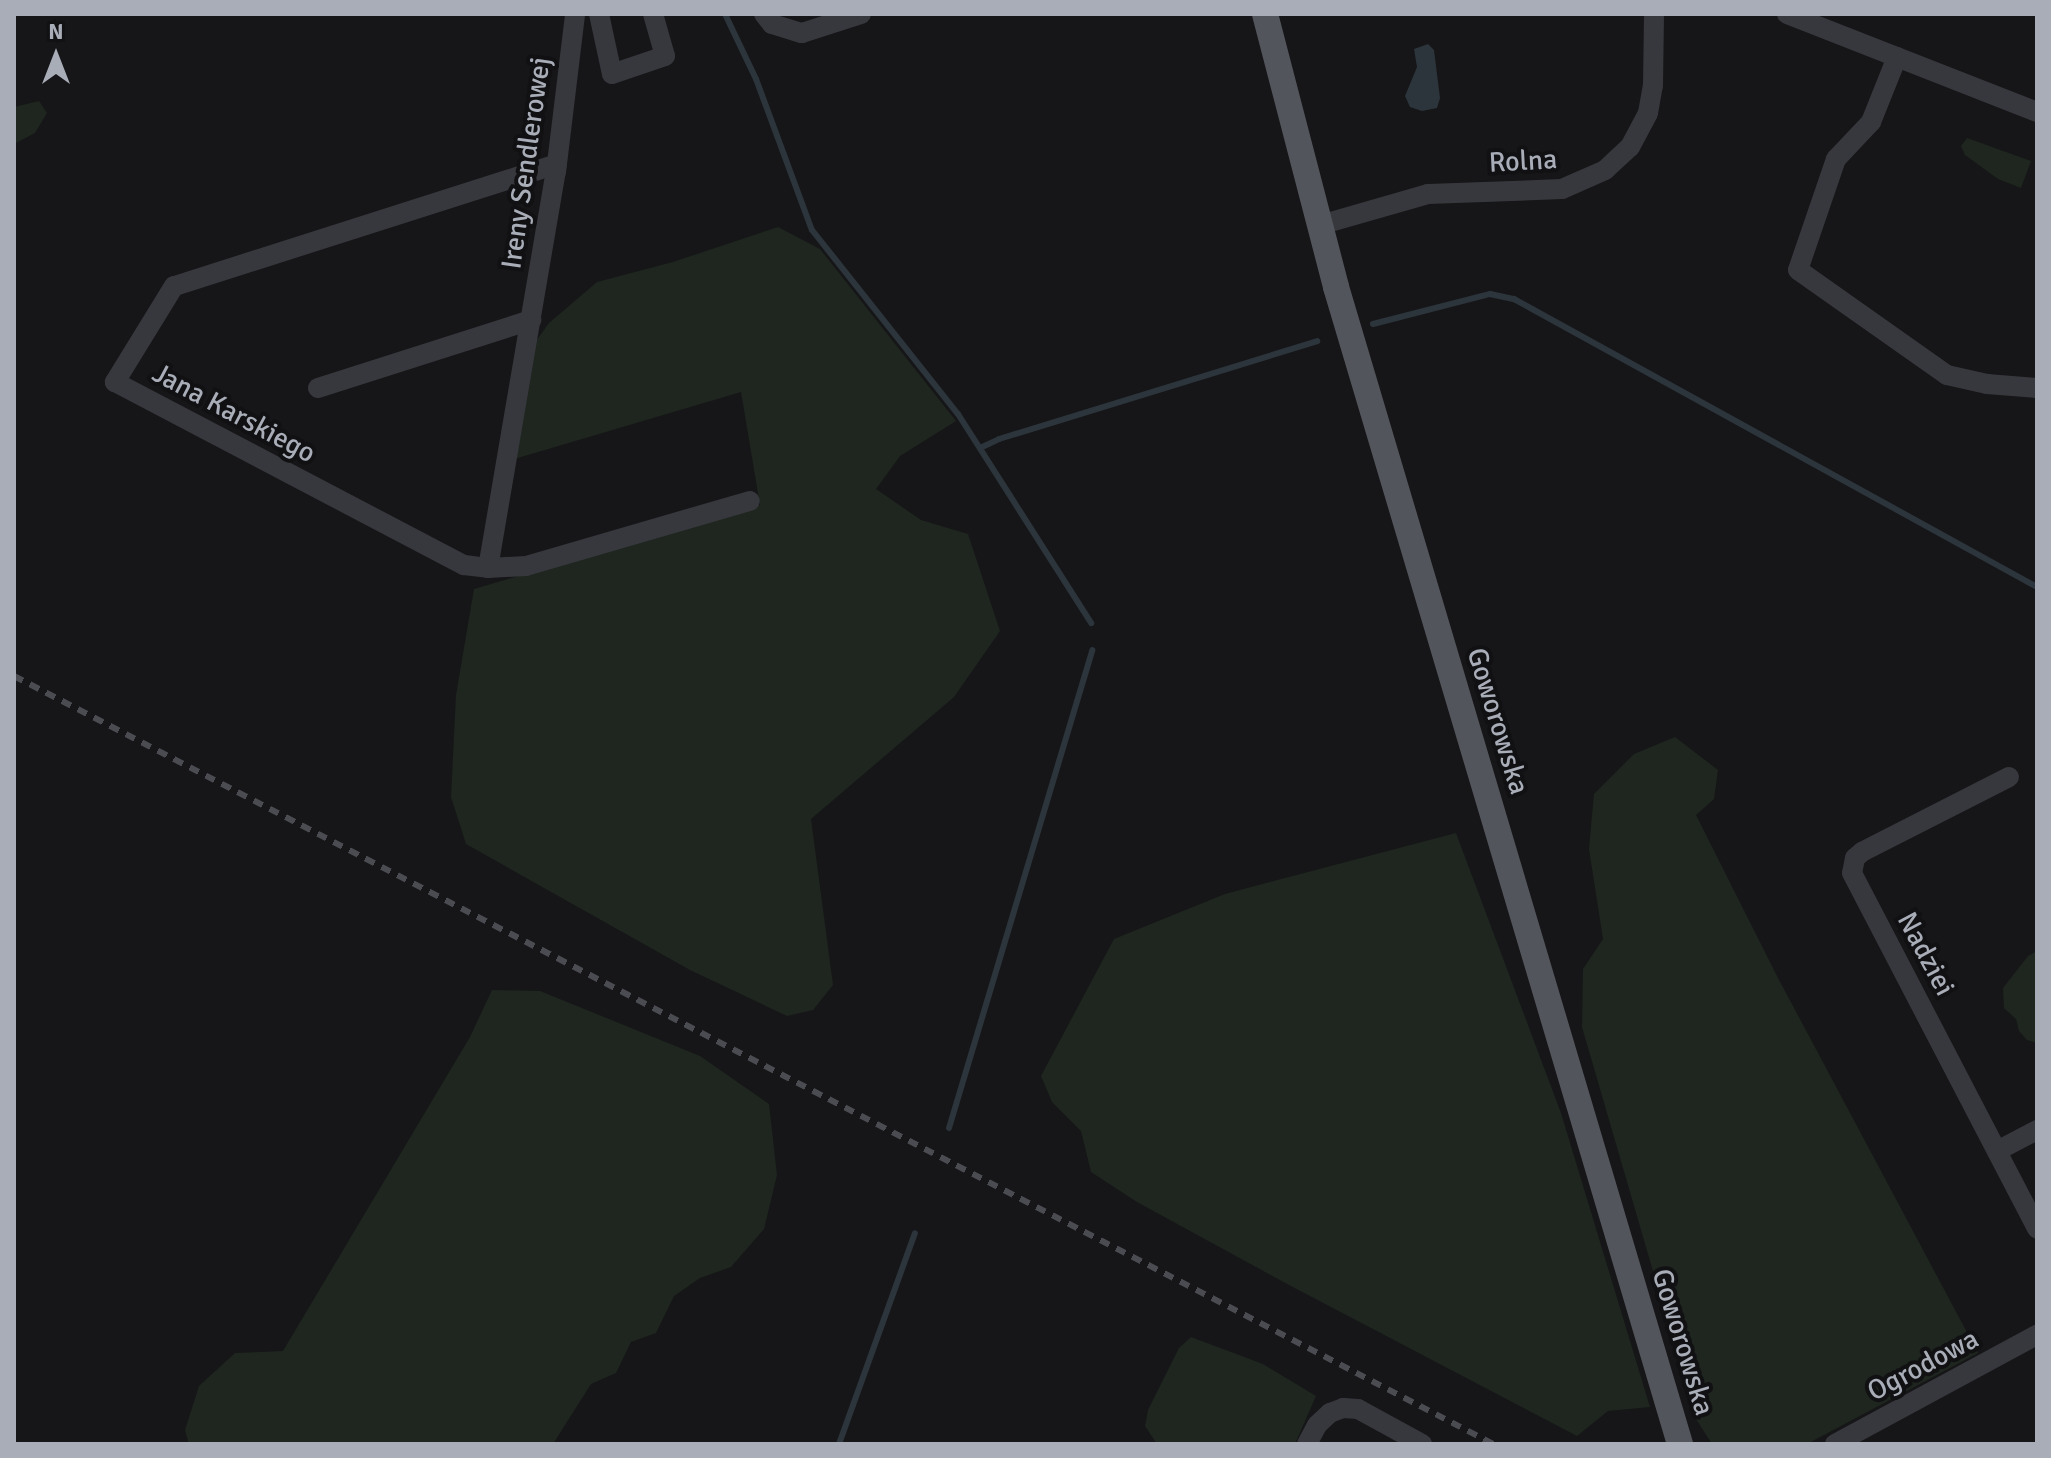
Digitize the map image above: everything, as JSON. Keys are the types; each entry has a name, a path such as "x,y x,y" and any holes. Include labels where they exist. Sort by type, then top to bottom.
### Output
{"main road":[{"name":"Goworowska","path":"1265,14 1320,225 1680,1444"}],"street":[{"name":"Ireny Sendlerowej","path":"488,568 557,164 575,14"},
{"path":"599,14 612,74 665,56 653,14"},
{"path":"764,14 772,24 802,33 861,14"},
{"name":"Rolna","path":"1320,225 1428,194 1562,189 1605,170 1630,147 1648,113 1653,86 1654,14"},
{"path":"1787,14 2037,112"},
{"path":"1897,57 1871,122 1836,159 1798,270 1947,375 1987,384 2037,388"},
{"name":"Jana Karskiego","path":"488,568 464,565 115,382 174,286 557,164"},
{"path":"318,388 531,320"},
{"path":"488,568 526,566 750,501"},
{"name":"Nadziei","path":"2009,777 1862,852 1855,858 1852,873 2037,1229"},
{"path":"1997,1151 2037,1130"},
{"name":"Ogrodowa","path":"1835,1444 2037,1335"},
{"path":"1307,1444 1317,1425 1330,1413 1343,1408 1358,1409 1422,1444"}],"shaded area":[{"path":"1428,44 1434,50 1440,98 1437,108 1422,111 1410,107 1405,96 1417,67 1414,49"},
{"path":"39,101 47,113 35,133 14,144 14,107"},
{"path":"1967,138 2031,161 2021,188 1998,179 1965,155 1961,146"},
{"path":"778,227 820,249 956,421 900,456 876,489 921,520 968,534 1000,631 954,697 811,819 833,985 813,1010 787,1016 690,970 466,844 451,797 456,695 474,589 760,505 741,392 511,460 518,366 549,323 597,282 673,262"},
{"path":"1675,737 1718,770 1714,799 1696,815 1777,976 1978,1353 1807,1444 1712,1444 1696,1419 1582,1027 1583,969 1603,939 1589,849 1594,794 1634,754"},
{"path":"1456,833 1561,1113 1650,1407 1608,1411 1577,1436 1289,1285 1137,1202 1091,1172 1081,1131 1052,1102 1041,1076 1114,939 1225,894"},
{"path":"2037,951 2037,1043 2027,1040 2019,1031 2016,1019 2004,1008 2003,988 2028,956"},
{"path":"492,990 540,991 700,1056 769,1104 777,1175 764,1229 731,1267 700,1278 674,1296 656,1333 631,1342 616,1373 591,1384 553,1444 189,1444 185,1430 199,1386 235,1353 283,1351 470,1037"},
{"path":"1191,1337 1263,1364 1316,1396 1295,1444 1157,1444 1145,1426 1148,1410 1179,1348"}],"waterway":[{"path":"725,14 756,79 812,230 958,414 1091,623"},
{"path":"1373,324 1490,294 1514,299 2037,587"},
{"path":"980,448 999,439 1317,341"},
{"path":"949,1128 1092,650"},
{"path":"839,1444 915,1233"}],"railway":[{"path":"14,676 1493,1444"}]}
